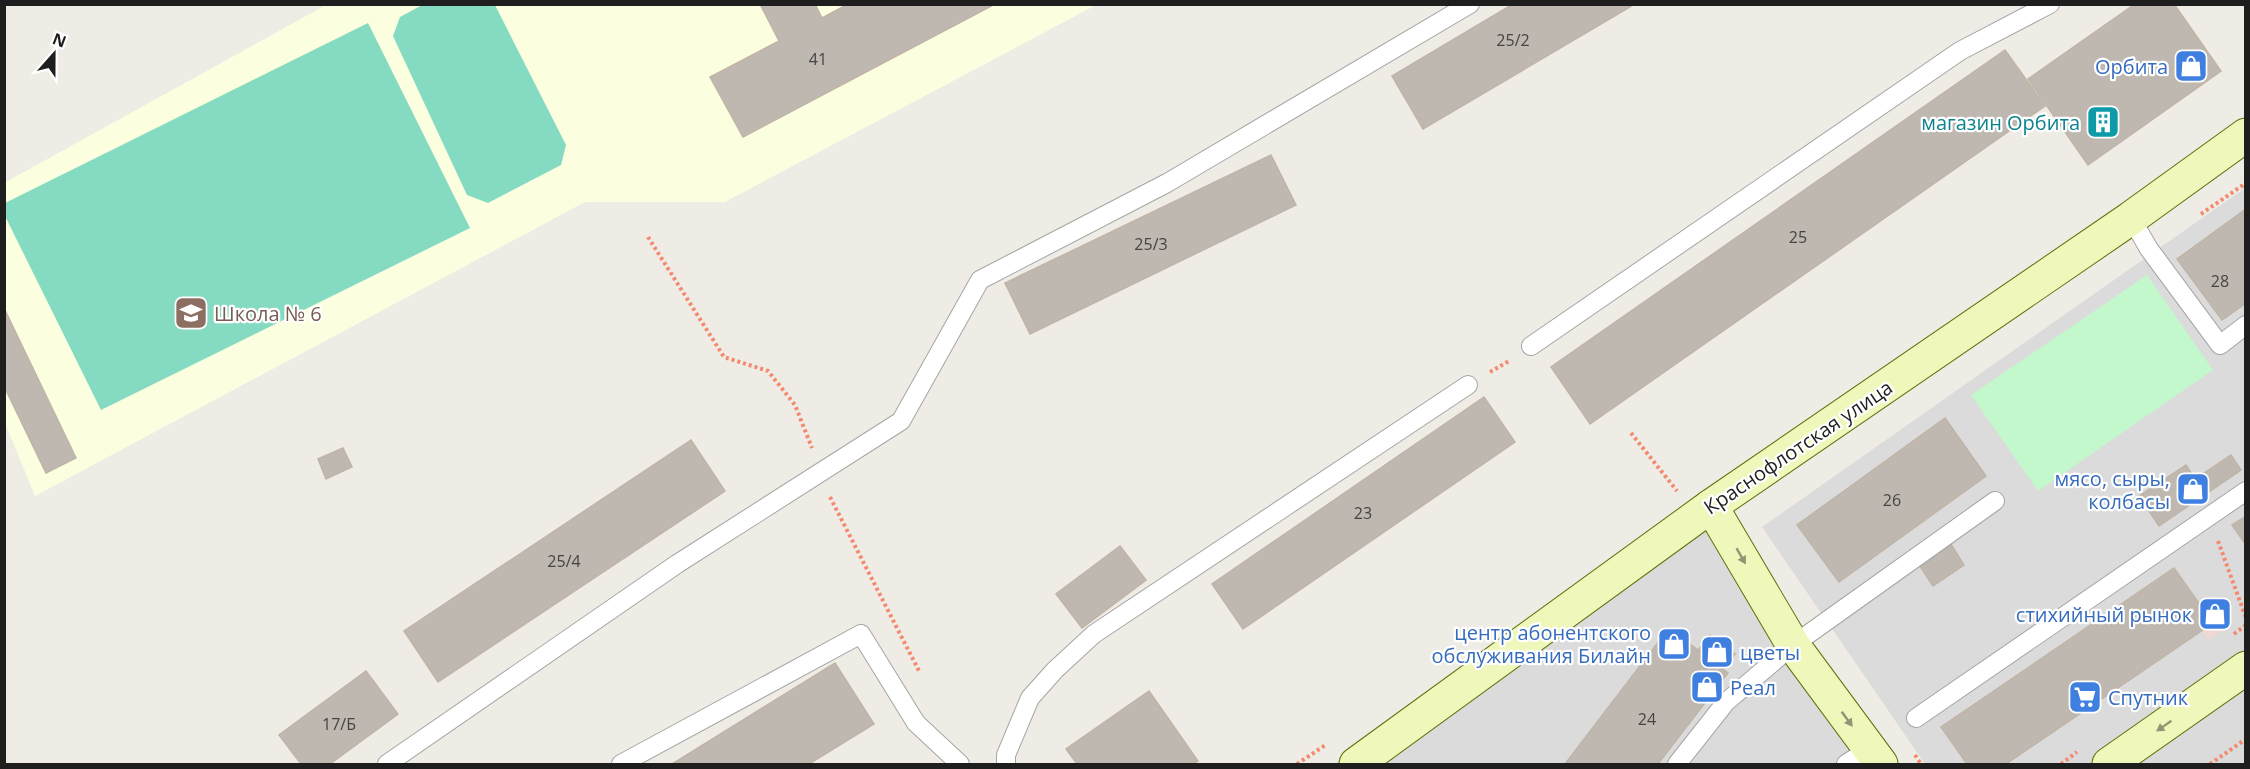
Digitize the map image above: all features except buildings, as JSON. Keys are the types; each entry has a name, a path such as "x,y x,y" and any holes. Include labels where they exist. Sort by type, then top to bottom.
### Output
{"main road":[{"name":"Краснофлотская улица","path":"1356,765 1712,506 2132,218 2246,135"},
{"path":"1712,506 1793,645 1866,759"},
{"path":"2109,765 2246,668"}],"lane":[{"path":"387,765 677,564 901,421 980,280 1167,183 1470,4"},
{"path":"1531,346 1960,51 2050,4"},
{"path":"2132,218 2149,249 2220,345 2246,325"},
{"path":"1006,765 1006,755 1030,698 1055,670 1094,634 1468,385"},
{"path":"1916,718 2246,491"},
{"path":"1677,765 1726,702 1793,645 1995,501"},
{"path":"621,765 861,634 916,723 960,765"}],"path":[{"path":"2197,216 2246,183"},
{"path":"648,237 724,357 768,371 795,405 828,493 919,671"},
{"path":"1631,433 1681,496"},
{"path":"2229,502 2215,531 2246,618"},
{"path":"2210,765 2246,739"},
{"path":"1909,747 1922,765"}],"shaded area":[{"name":"Школа № 6","path":"326,5 1096,5 725,202 585,202 35,496 5,423 4,183"},
{"path":"2245,188 2245,764 1925,764 1762,527"},
{"path":"1711,506 1893,764 1334,764"},
{"name":"стихийный рынок","path":"2212,597 2230,624 2209,640 2202,631 2212,623 2200,605"}],"green space":[{"path":"424,4 495,5 566,145 561,165 488,203 467,195 393,36 400,17"},
{"path":"368,23 470,228 101,410 5,216 5,203"},
{"path":"2147,275 2213,370 2038,491 1971,395"}],"place":[{"name":"Орбита","path":"2191,66"},
{"name":"магазин Орбита","path":"2103,122"},
{"name":"Школа № 6","path":"191,313"},
{"name":"мясо, сыры, колбасы","path":"2193,489"},
{"name":"стихийный рынок","path":"2215,614"},
{"name":"центр абонентского обслуживания Билайн","path":"1674,644"},
{"name":"цветы","path":"1717,652"},
{"name":"Реал","path":"1707,687"},
{"name":"Спутник","path":"2085,697"}]}
